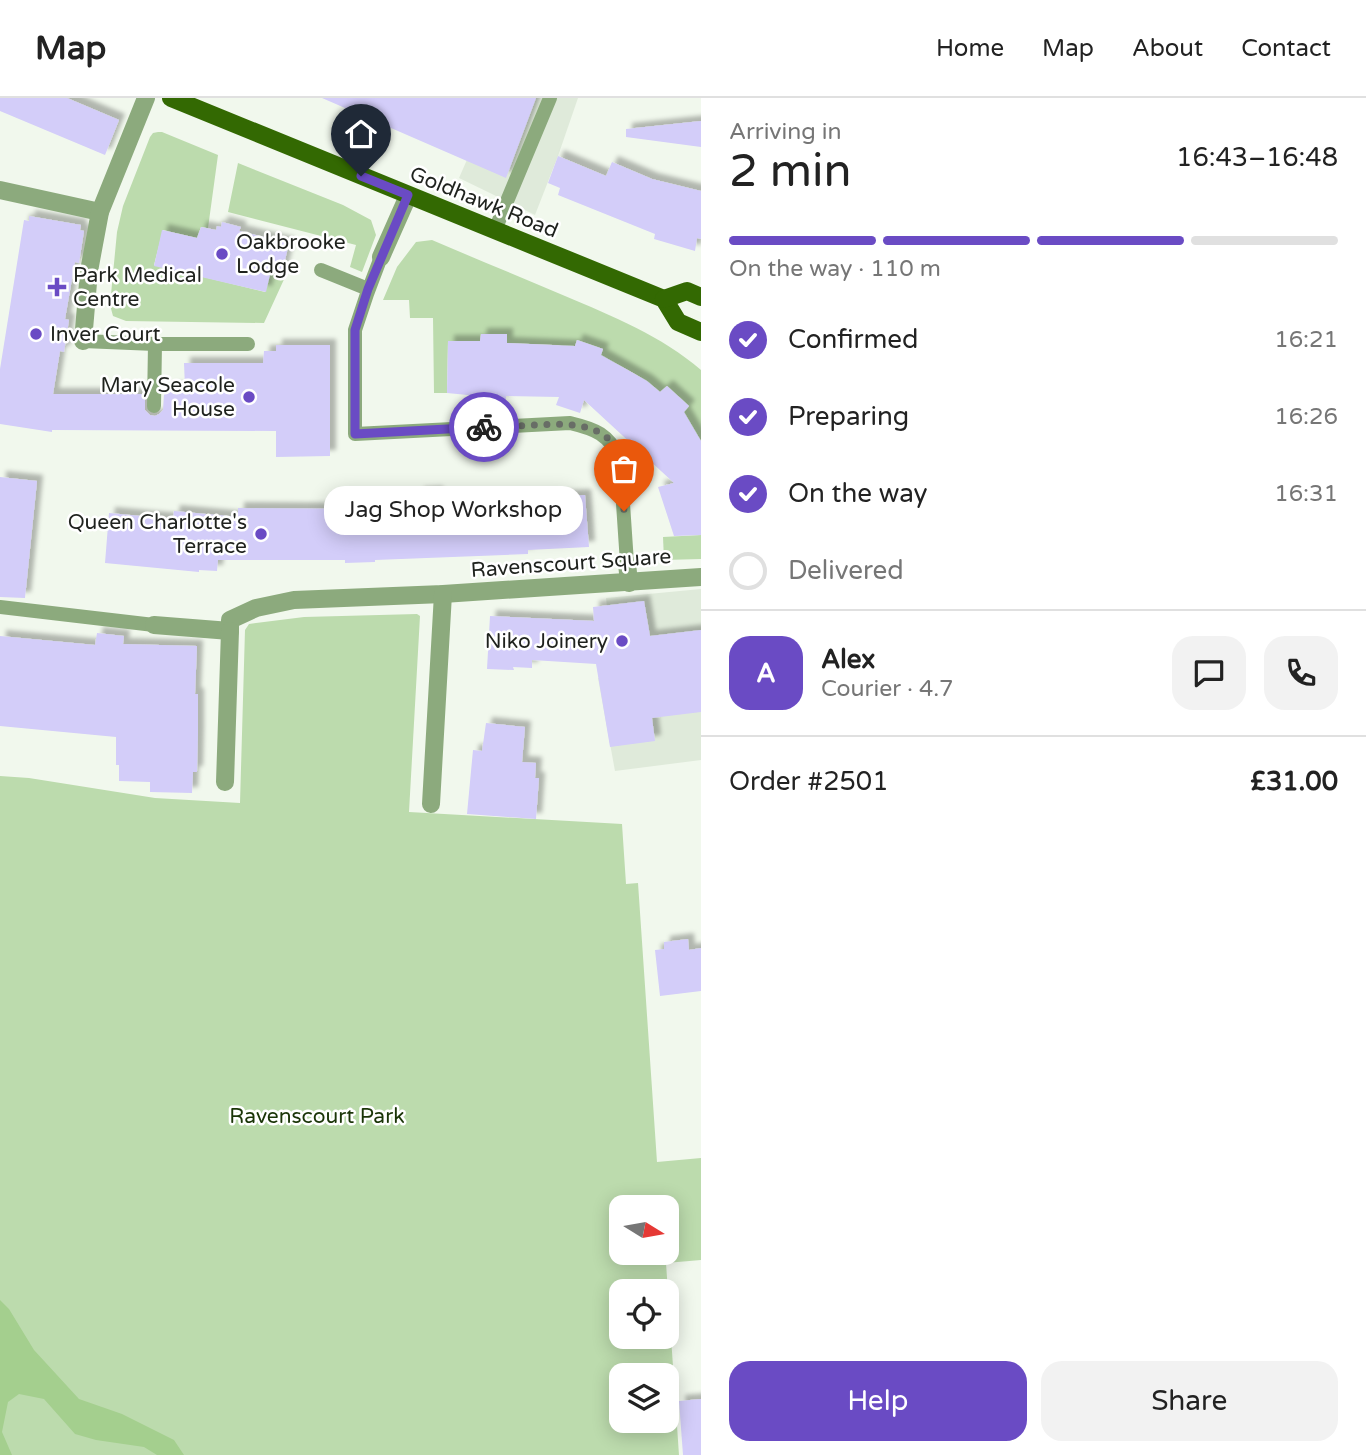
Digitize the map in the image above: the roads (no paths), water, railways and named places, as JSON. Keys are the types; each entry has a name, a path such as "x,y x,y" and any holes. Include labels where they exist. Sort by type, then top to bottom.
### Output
{"main road":[{"name":"Goldhawk Road","path":"171,98 664,299 678,322 701,332"},
{"name":"Goldhawk Road","path":"664,299 687,291 701,297"}],"street":[{"path":"83,341 89,271 100,212 146,98"},
{"path":"0,190 100,212"},
{"path":"381,257 408,195"},
{"path":"627,563 629,583"},
{"name":"Ravenscourt Square","path":"230,631 230,620 256,608 294,600 701,577"},
{"name":"Ravenscourt Square","path":"431,804 443,593"},
{"path":"154,625 230,631 225,782"}],"lane":[{"path":"495,230 550,98"},
{"path":"381,257 355,330 355,434 570,423 598,432 608,438 620,459 627,563"},
{"path":"321,270 368,289"},
{"path":"83,341 248,344"},
{"path":"154,407 155,344"},
{"path":"0,607 154,625"}],"place":[{"name":"Oakbrooke Lodge","path":"222,254"},
{"name":"Park Medical Centre","path":"57,287"},
{"name":"Inver Court","path":"36,334"},
{"name":"Mary Seacole House","path":"249,397"},
{"name":"Jag Shop Workshop","path":"624,511"},
{"name":"Queen Charlotte's Terrace","path":"261,534"},
{"name":"Niko Joinery","path":"622,641"}],"park label":[{"name":"Ravenscourt Park","path":"317,1116"}]}
